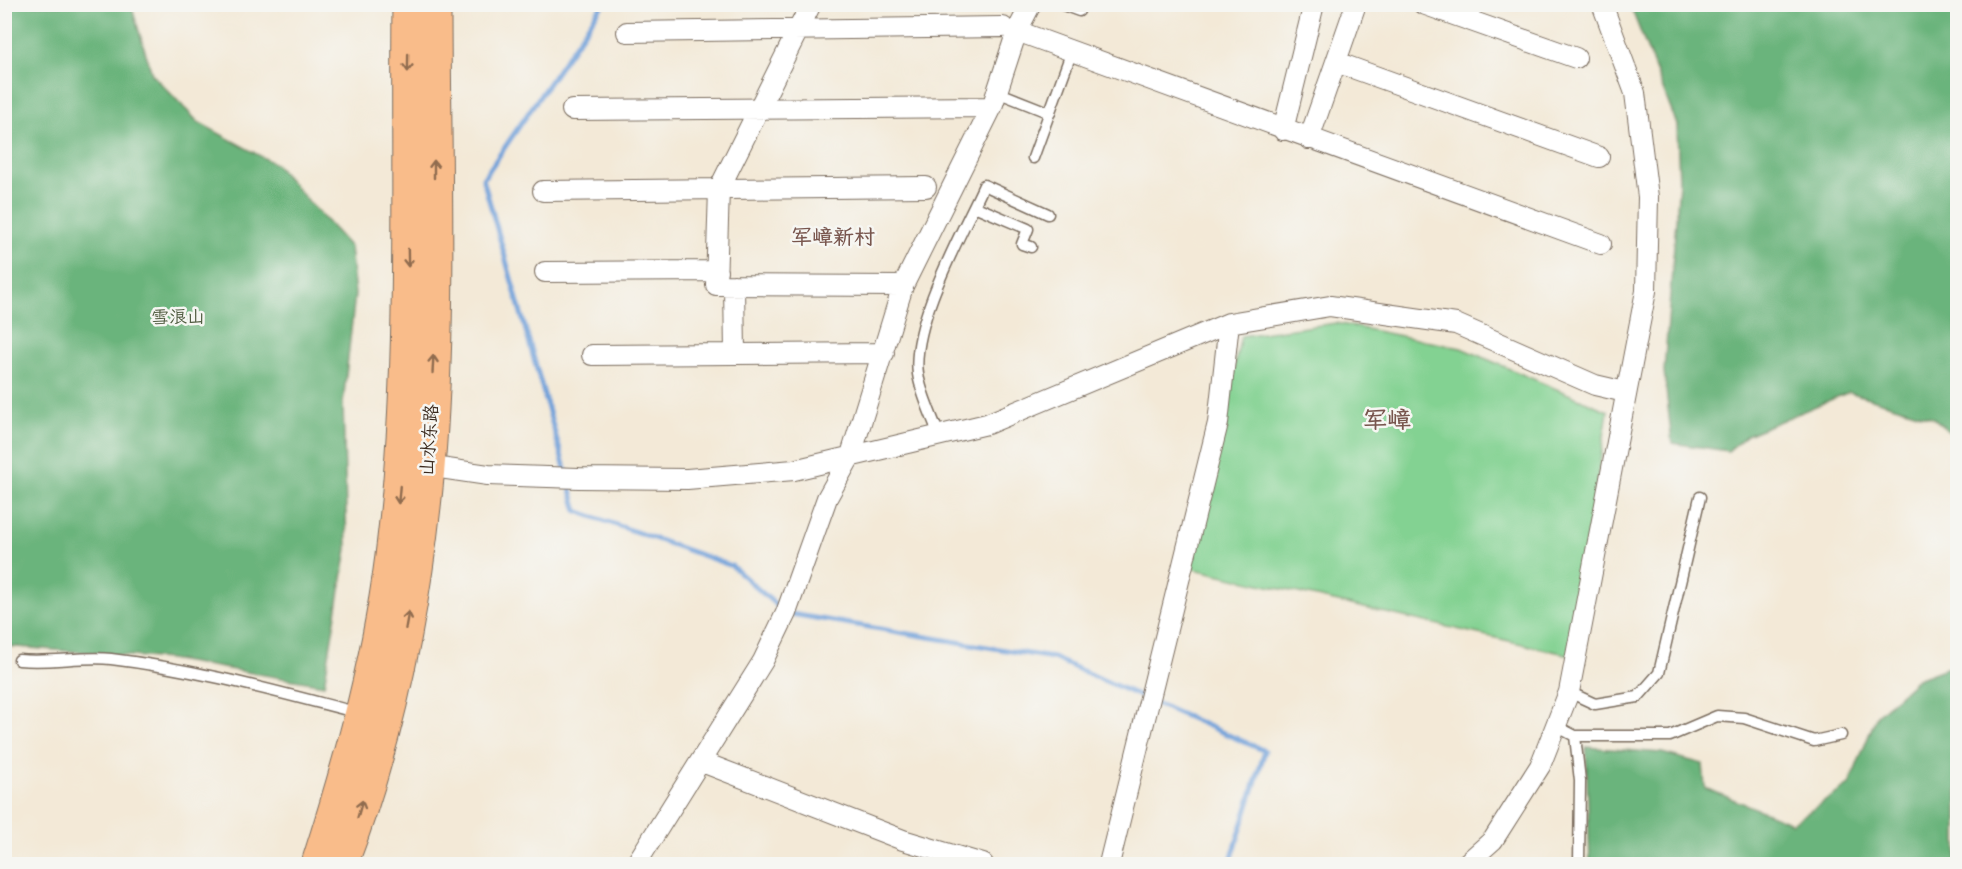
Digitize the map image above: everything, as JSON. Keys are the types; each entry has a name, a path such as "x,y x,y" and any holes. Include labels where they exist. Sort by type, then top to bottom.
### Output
{"highway":[{"name":"山水东路","path":"341,864 354,830 395,683 417,559 415,464 408,353 409,4"},
{"name":"山水东路","path":"318,864 362,713 391,561 415,464 434,356 434,4"}],"street":[{"path":"811,4 719,189 716,285 903,286"},
{"path":"636,864 702,762 763,661 786,613 827,498 851,455 903,286 995,100 1010,29 1031,4"},
{"path":"1283,130 1314,4"},
{"path":"1309,139 1356,4"},
{"path":"1423,4 1576,58"},
{"path":"1466,864 1493,840 1540,766 1569,692 1646,291 1648,197 1635,93 1602,4"},
{"path":"627,32 1010,29 1602,244"},
{"path":"1336,62 1599,157"},
{"path":"572,110 759,109 995,100"},
{"path":"543,191 926,187"},
{"path":"545,272 717,271"},
{"path":"734,285 735,354"},
{"path":"415,464 488,475 579,478 687,479 782,471 987,424 1229,323 1330,306 1456,324 1595,384 1625,392"},
{"path":"1109,864 1218,423 1229,323"},
{"path":"592,355 884,352"},
{"path":"702,762 903,840 983,864"}],"lane":[{"path":"1060,4 1079,11"},
{"path":"1033,158 1072,51"},
{"path":"995,100 1050,113"},
{"path":"939,435 918,376 919,336 928,310 984,185 1048,214"},
{"path":"974,206 1028,229 1022,244 1030,247"},
{"path":"1569,692 1595,704 1638,697 1659,674 1700,497"},
{"path":"19,660 46,663 108,659 168,667 362,713"},
{"path":"1556,726 1575,736 1670,736 1717,716 1744,717 1814,741 1841,735"},
{"path":"1575,736 1580,781 1579,864"}],"green space":[{"name":"雪浪山","path":"4,5 131,5 152,74 198,122 275,164 350,247 355,294 343,403 347,549 324,685 169,659 5,646"},
{"path":"1630,5 1957,5 1957,439 1934,418 1849,392 1747,435 1728,451 1672,443 1664,371 1679,183 1677,125"},
{"path":"1336,323 1461,348 1608,411 1570,655 1190,568 1241,336"},
{"path":"1957,664 1957,864 1590,864 1586,747 1662,753 1703,764 1705,788 1792,823 1849,785 1877,715 1917,679"}],"waterway":[{"path":"603,4 483,179 577,511 732,566 783,611"},
{"path":"791,614 1053,658 1144,698"},
{"path":"1153,702 1265,751 1230,864"}],"district":[{"name":"军嶂新村","path":"833,236"},
{"name":"军嶂","path":"1387,419"}]}
